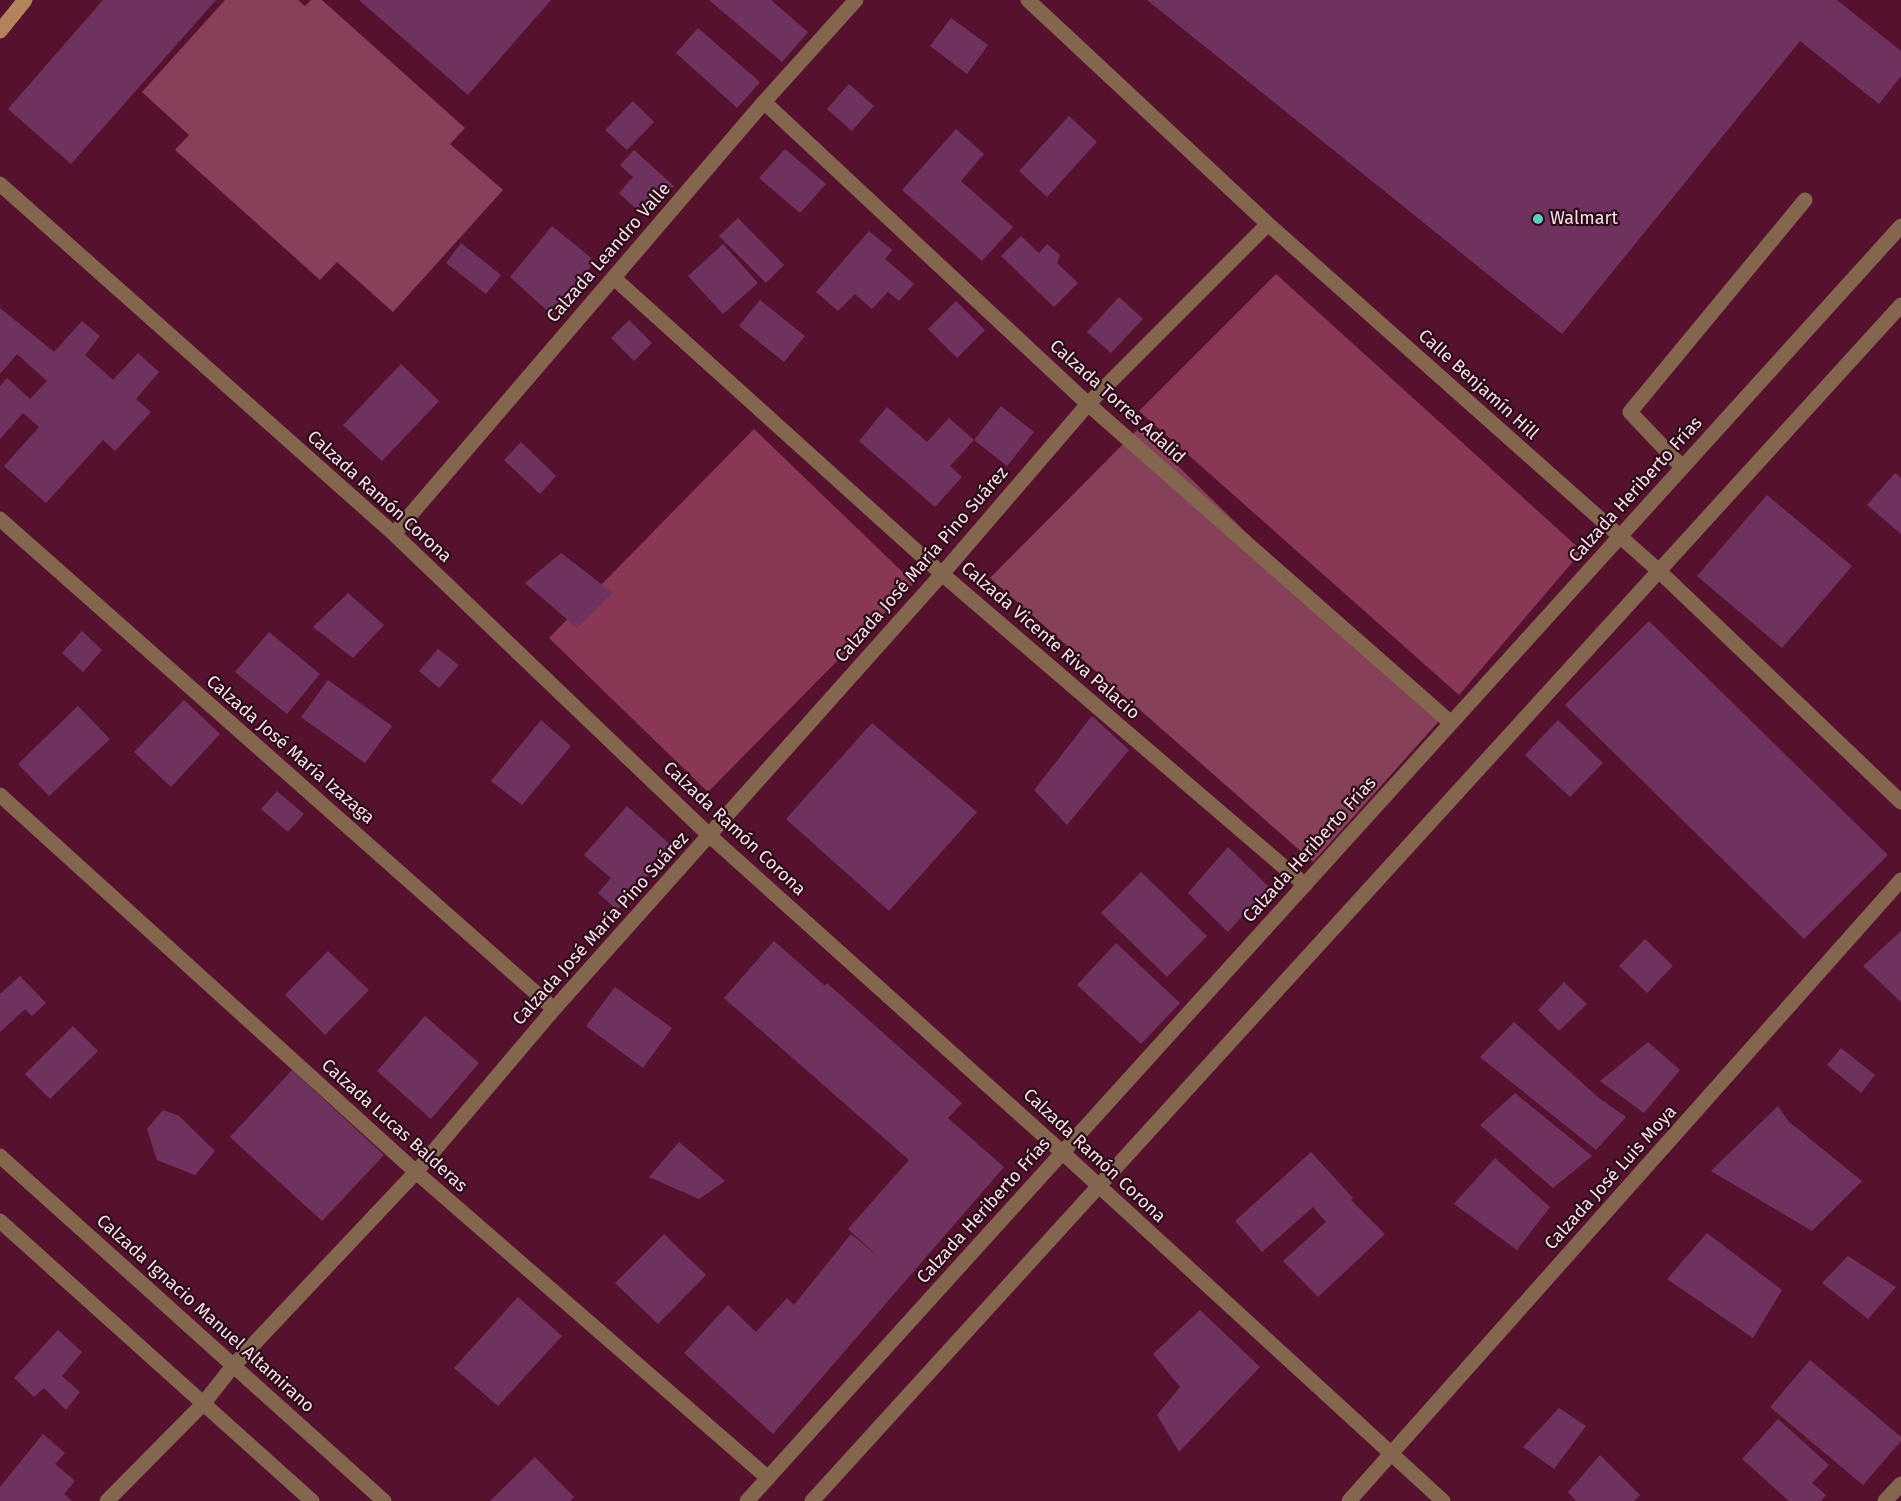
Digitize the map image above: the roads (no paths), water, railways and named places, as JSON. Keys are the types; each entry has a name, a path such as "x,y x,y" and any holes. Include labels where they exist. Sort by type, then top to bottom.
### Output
{"main road":[{"path":"0,32 25,0"}],"street":[{"name":"Calzada Leandro Valle","path":"394,534 764,102 856,0"},
{"name":"Calle Benjamín Hill","path":"1028,0 1268,224 1659,571 1901,802"},
{"name":"Calzada Torres Adalid","path":"764,102 1088,404 1451,723"},
{"name":"Calzada Ramón Corona","path":"0,184 394,534 710,836 1063,1153 1443,1501"},
{"path":"1682,467 1630,412 1804,200"},
{"name":"Calzada José María Pino Suárez","path":"107,1501 203,1404 233,1366 416,1172 554,1010 942,574 1088,404 1268,224"},
{"name":"Calzada Heriberto Frías","path":"747,1501 1901,226"},
{"name":"Calzada Vicente Riva Palacio","path":"614,278 942,574 1305,885"},
{"path":"812,1501 1901,305"},
{"name":"Calzada José María Izazaga","path":"0,519 554,1010"},
{"name":"Calzada Lucas Balderas","path":"0,795 416,1172 768,1478"},
{"name":"Calzada José Luis Moya","path":"1349,1501 1901,880"},
{"name":"Calzada Ignacio Manuel Altamirano","path":"0,1156 384,1501"},
{"path":"0,1221 312,1501"},
{"path":"1885,1501 1901,1484"}],"place":[{"name":"Walmart","path":"1538,219"}]}
